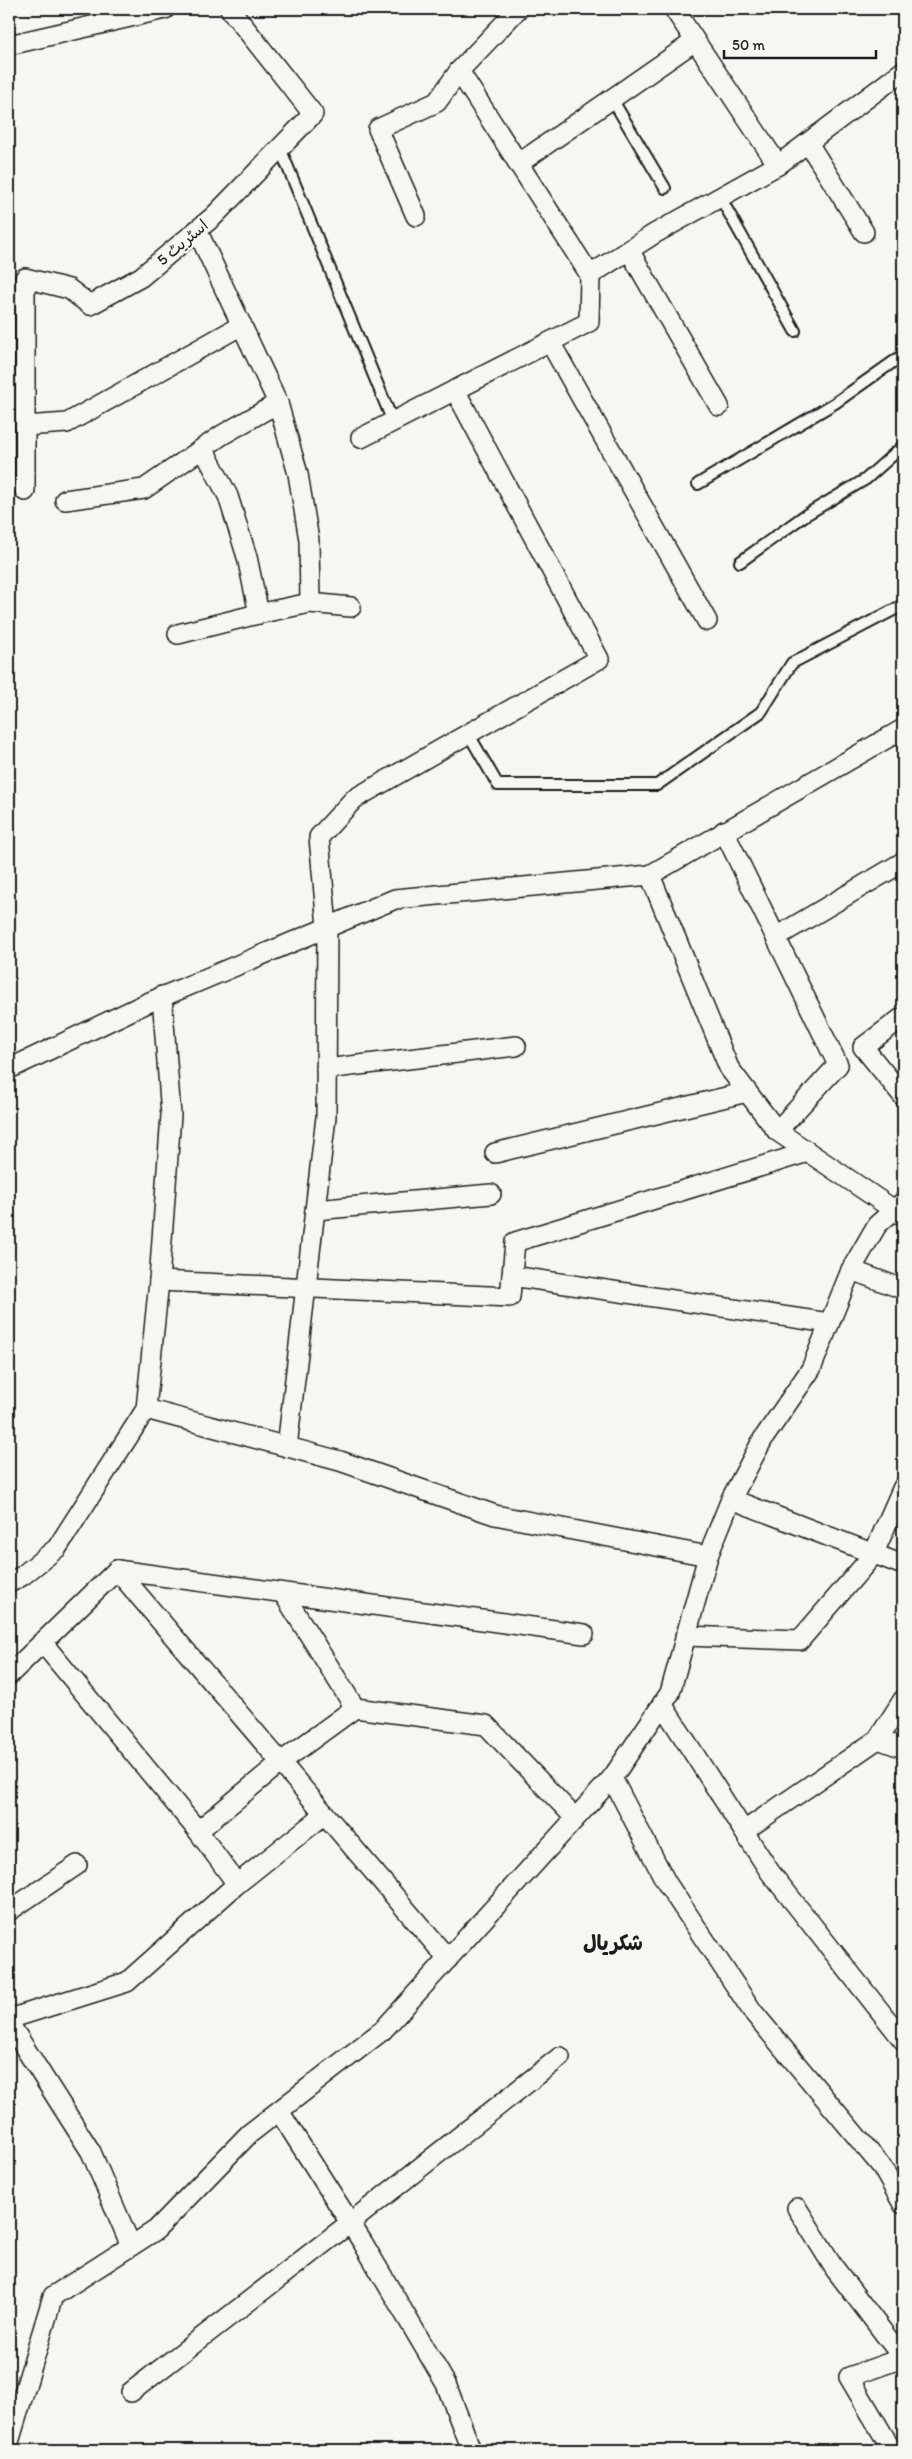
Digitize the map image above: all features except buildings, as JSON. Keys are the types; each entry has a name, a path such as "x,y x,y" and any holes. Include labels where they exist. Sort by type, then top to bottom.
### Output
{"street":[{"path":"9,45 165,9"},
{"name":"اسٹریٹ 5","path":"25,426 26,278 69,289 90,305 141,277 214,216 313,114 230,9"},
{"path":"416,216 378,129 437,102 459,71 518,9"},
{"path":"674,9 778,165"},
{"path":"518,164 695,41"},
{"path":"362,438 589,322 590,275 459,71"},
{"path":"590,275 629,250 778,165 903,71"},
{"path":"808,143 864,232"},
{"path":"197,230 278,403 298,474 310,540 310,603"},
{"path":"629,250 720,406"},
{"path":"25,490 25,426 67,423 242,325"},
{"path":"550,342 707,621"},
{"path":"287,1447 326,1117 327,927 319,837 354,799 599,659 456,390"},
{"path":"65,500 144,489 203,448 278,403"},
{"path":"203,448 228,496 247,557 259,614"},
{"path":"178,634 310,603 351,607"},
{"path":"9,1069 162,996 395,899 650,875 903,729"},
{"path":"724,831 838,1065 777,1131"},
{"path":"776,937 903,862"},
{"path":"9,2442 54,2296 156,2230 248,2134 383,2030 612,1778 670,1693 708,1556 731,1500 763,1439 811,1369 850,1270 877,1225 900,1209 777,1131 729,1068 650,875"},
{"path":"9,1584 57,1548 146,1409 159,1281 171,1115 162,996"},
{"path":"903,1017 863,1047 903,1096"},
{"path":"326,1069 516,1046"},
{"path":"495,1153 747,1092"},
{"path":"159,1281 510,1297 515,1242 808,1152"},
{"path":"315,1210 491,1194"},
{"path":"850,1270 903,1289"},
{"path":"512,1276 829,1323"},
{"path":"146,1409 340,1461 495,1515 708,1556"},
{"path":"685,1636 800,1640 873,1555 903,1487"},
{"path":"731,1500 903,1565"},
{"path":"117,1570 584,1634"},
{"path":"9,1675 117,1570"},
{"path":"117,1570 448,1959"},
{"path":"283,1592 355,1708"},
{"path":"42,1642 198,1831 237,1884"},
{"path":"744,1831 878,1739 903,1700"},
{"path":"662,1704 770,1872 902,2034"},
{"path":"198,1831 281,1762 355,1708 486,1725 575,1818"},
{"path":"878,1739 903,1748"},
{"path":"612,1778 666,1882 753,2012 882,2167 903,2204"},
{"path":"9,2019 127,1982 237,1884 324,1814"},
{"path":"9,1911 78,1865"},
{"path":"9,2023 91,2152 131,2246"},
{"path":"131,2392 350,2223 560,2057"},
{"path":"279,2110 350,2223 446,2384 471,2450"},
{"path":"797,2208 835,2269 899,2353 897,2360 849,2377 892,2450"}],"lane":[{"path":"612,99 665,188"},
{"path":"280,148 393,422"},
{"path":"720,197 795,331"},
{"path":"698,484 835,403 903,355"},
{"path":"740,562 804,516 866,479 903,446"},
{"path":"468,733 498,785 657,785 761,712 792,663 903,605"}],"district":[{"name":"شکریال","path":"613,1943"}]}
